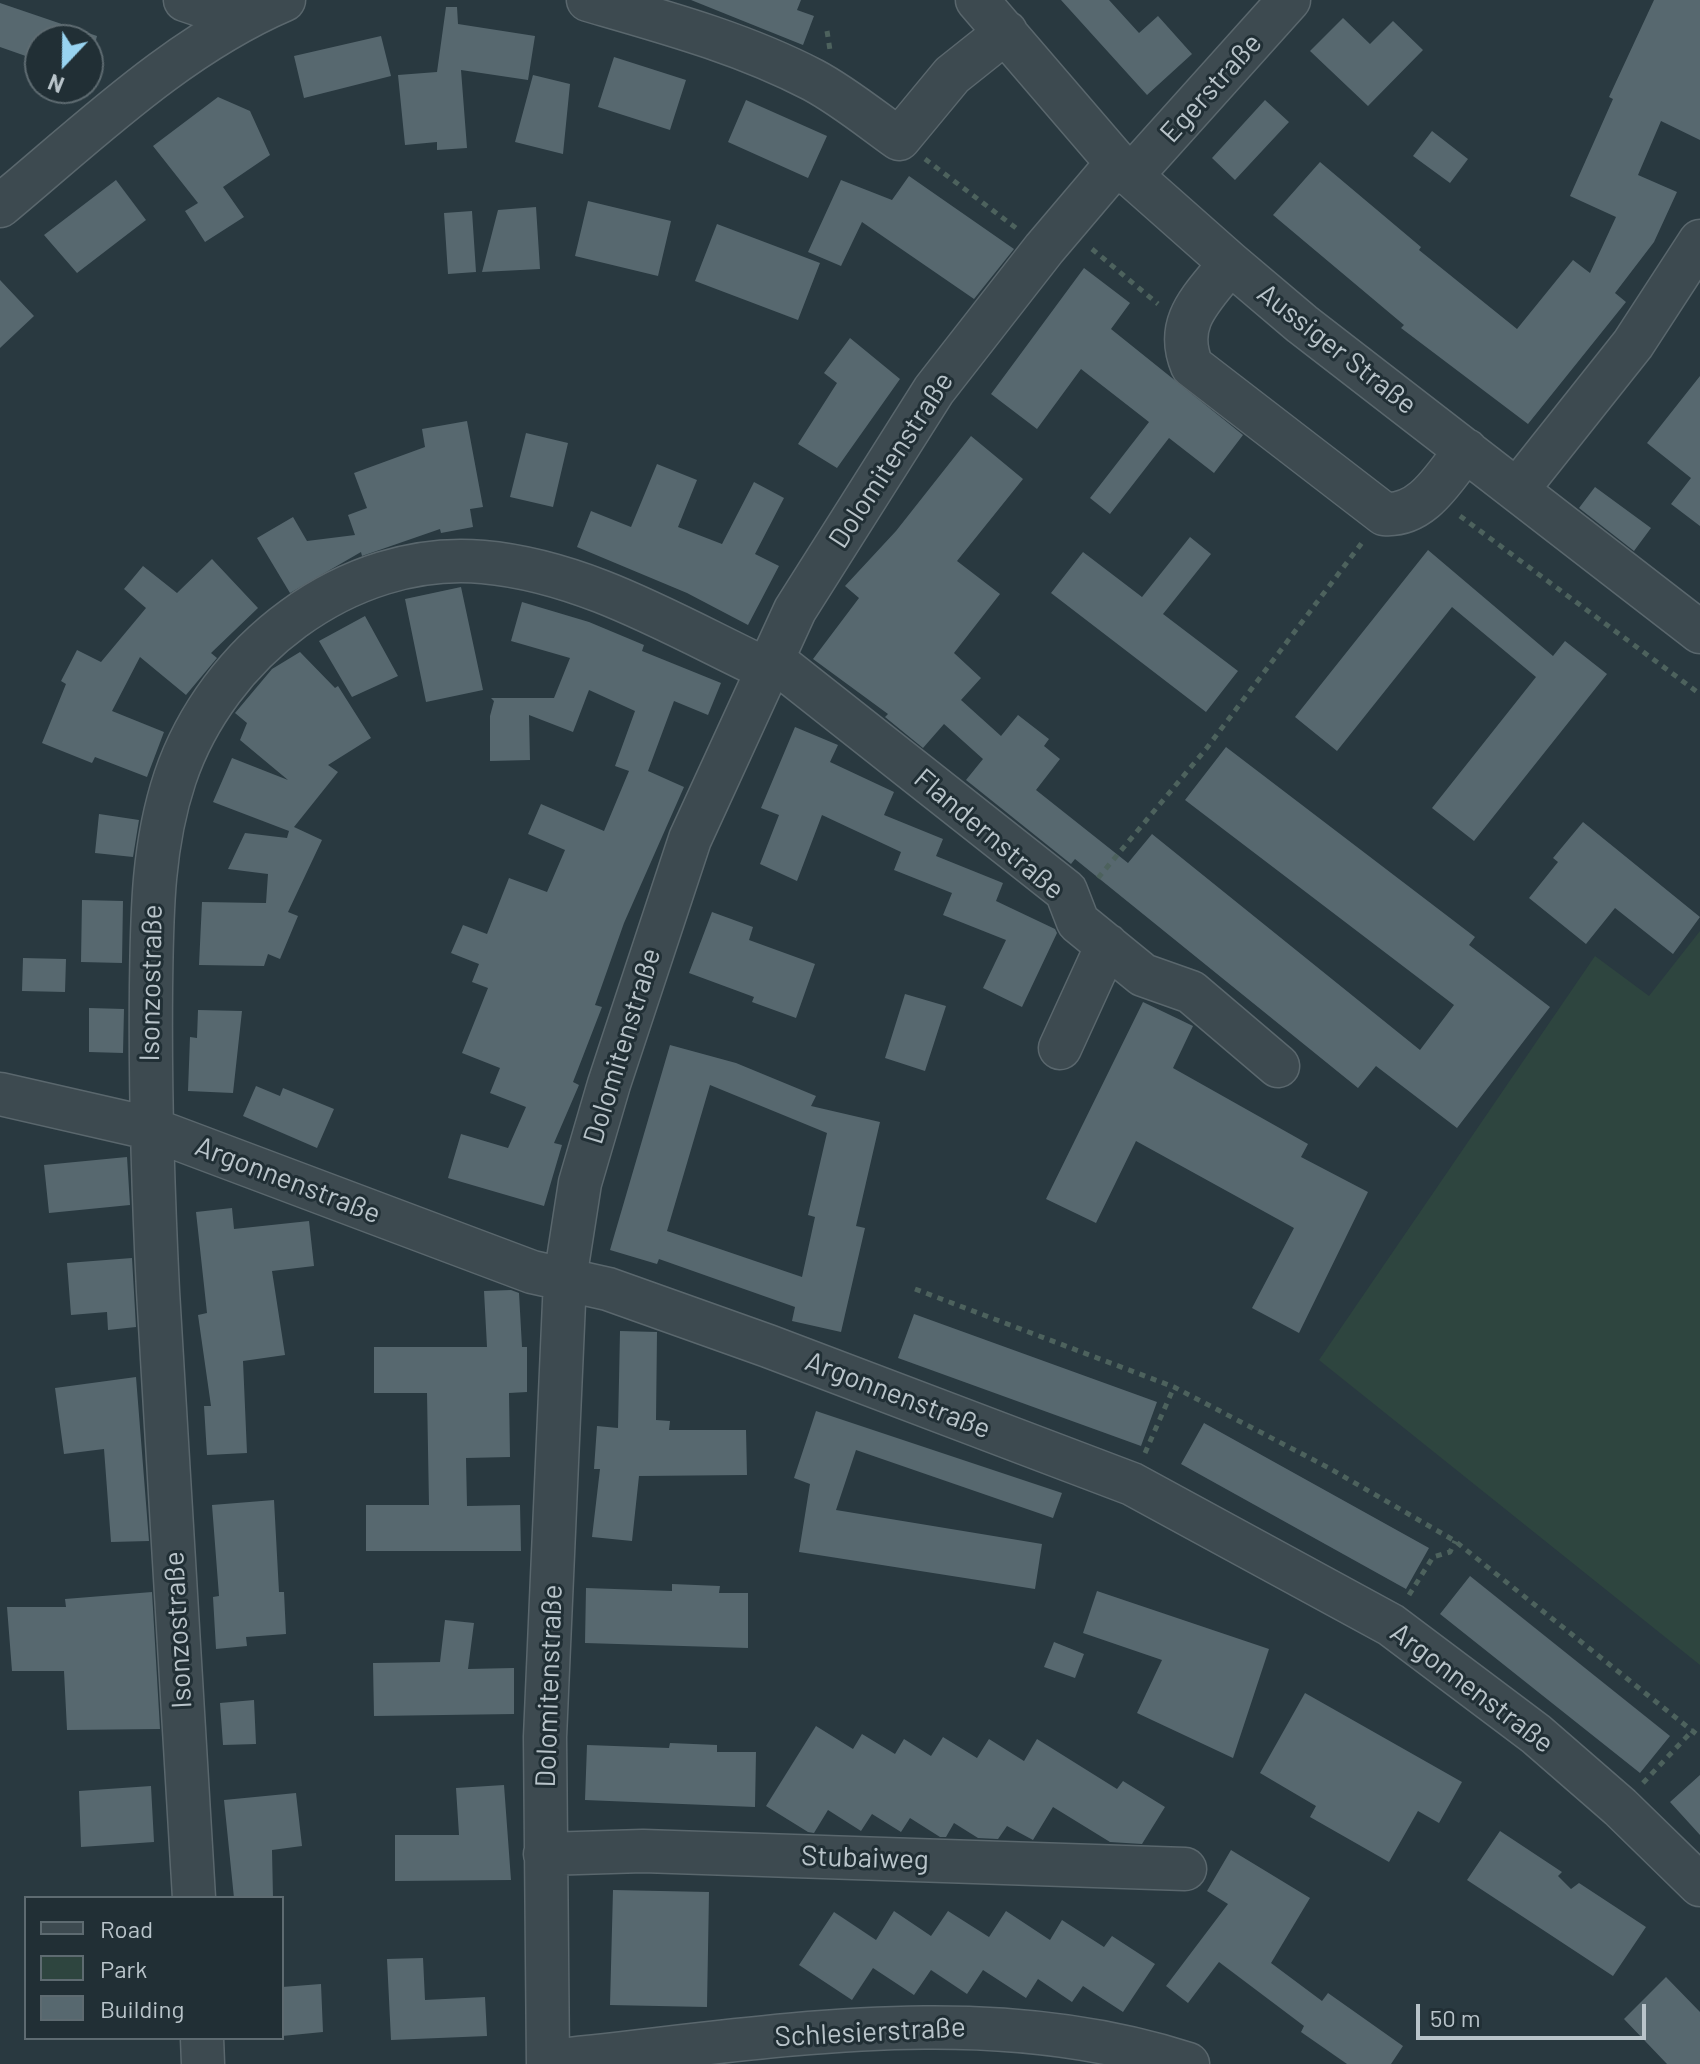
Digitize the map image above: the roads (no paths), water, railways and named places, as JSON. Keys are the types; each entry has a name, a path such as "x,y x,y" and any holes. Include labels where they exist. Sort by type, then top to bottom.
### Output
{"street":[{"path":"185,0 241,19"},
{"path":"0,206 135,93 241,19 284,0"},
{"path":"588,0 718,39 774,62 816,82 899,139 952,75 1006,32"},
{"name":"Aussiger Straße","path":"977,0 1124,169 1230,263 1700,632"},
{"name":"Egerstraße","path":"1124,169 1289,0"},
{"name":"Dolomitenstraße","path":"548,2062 545,1737 565,1279 580,1183 661,918 690,839 768,663 825,559 934,390 1054,237 1124,169"},
{"path":"1517,490 1633,344 1700,241"},
{"path":"1230,263 1192,311 1186,328 1185,349 1192,366 1384,514 1400,515 1418,507 1466,450"},
{"name":"Isonzostraße","path":"194,1896 149,1128 153,874 161,824 196,723 242,664 296,616 343,588 398,570 478,561 532,568 580,581 768,663"},
{"name":"Flandernstraße","path":"768,663 1066,891 1078,922 1143,975 1191,992 1278,1066"},
{"path":"1060,1048 1107,945"},
{"name":"Argonnenstraße","path":"0,1094 149,1128 532,1272 608,1289 768,1346 1132,1484 1391,1625 1536,1734 1620,1807 1700,1885"},
{"name":"Stubaiweg","path":"545,1854 643,1851 1185,1869"},
{"name":"Schlesierstraße","path":"548,2062 850,2028 979,2026 1102,2040 1188,2064"},
{"path":"202,2040 203,2064"}]}
